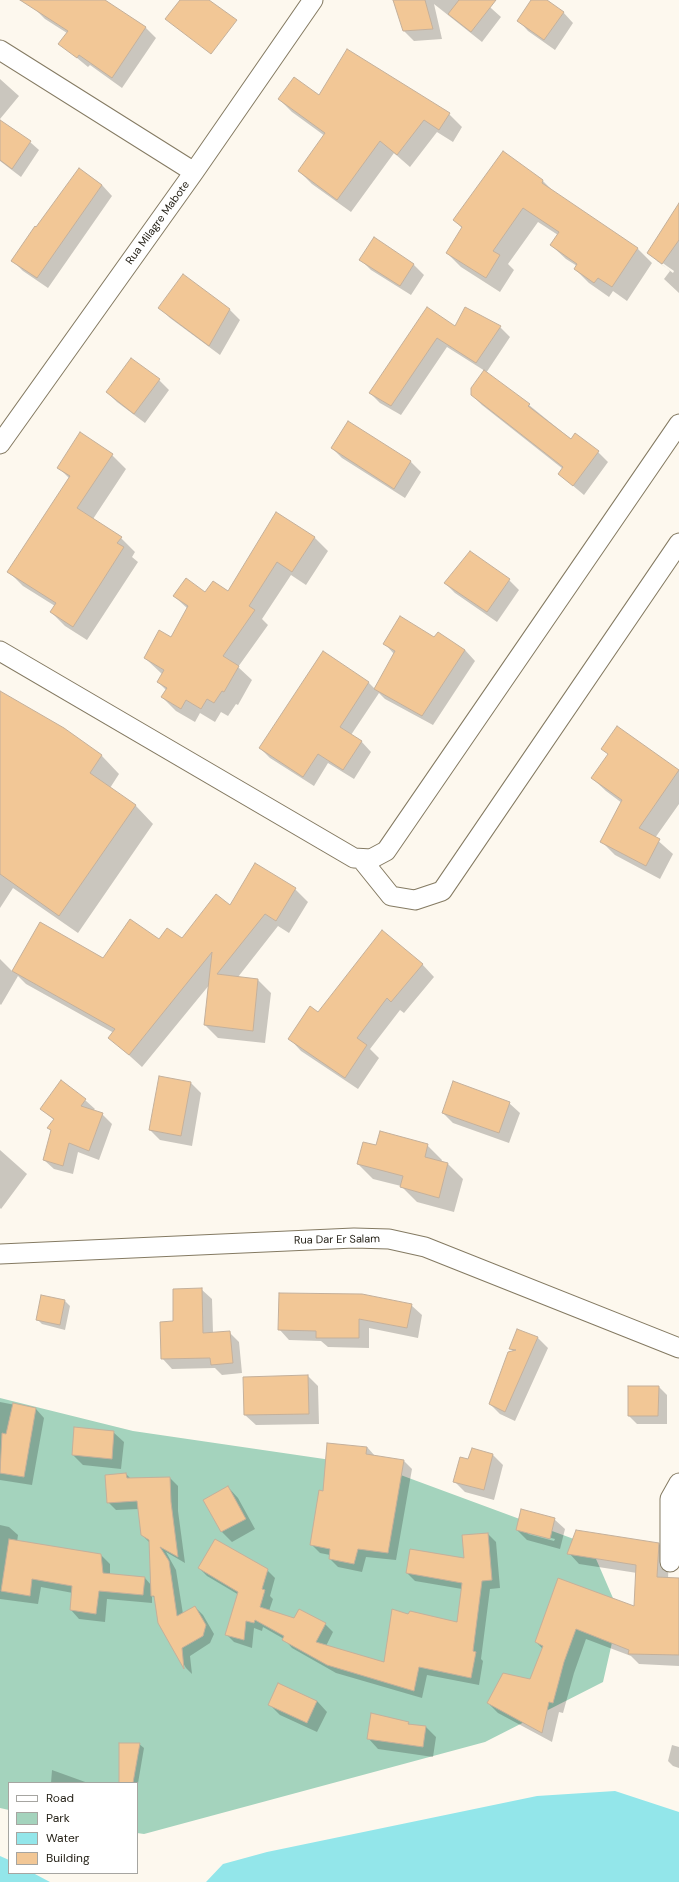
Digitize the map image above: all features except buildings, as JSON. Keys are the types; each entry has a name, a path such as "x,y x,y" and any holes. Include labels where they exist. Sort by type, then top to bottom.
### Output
{"street":[{"name":"Rua Milagre Mabote","path":"0,444 194,172 313,0"},
{"path":"0,50 194,172"},
{"path":"0,651 354,858 362,860 371,859 386,851 679,424"},
{"path":"362,860 391,896 415,900 442,891 679,543"},
{"name":"Rua Dar Er Salam","path":"0,1254 354,1238 389,1239 425,1247 679,1348"},
{"path":"670,1562 670,1498 679,1484"}],"green space":[{"path":"0,1398 133,1431 379,1467 590,1545 619,1612 603,1682 485,1742 144,1834 138,1833 138,1782 8,1782 8,1810 0,1808"}],"water":[{"path":"615,1791 679,1812 679,1882 206,1882 223,1864 267,1852 537,1796"},
{"path":"0,1856 8,1860 8,1874 35,1874 50,1882 0,1882"}]}
